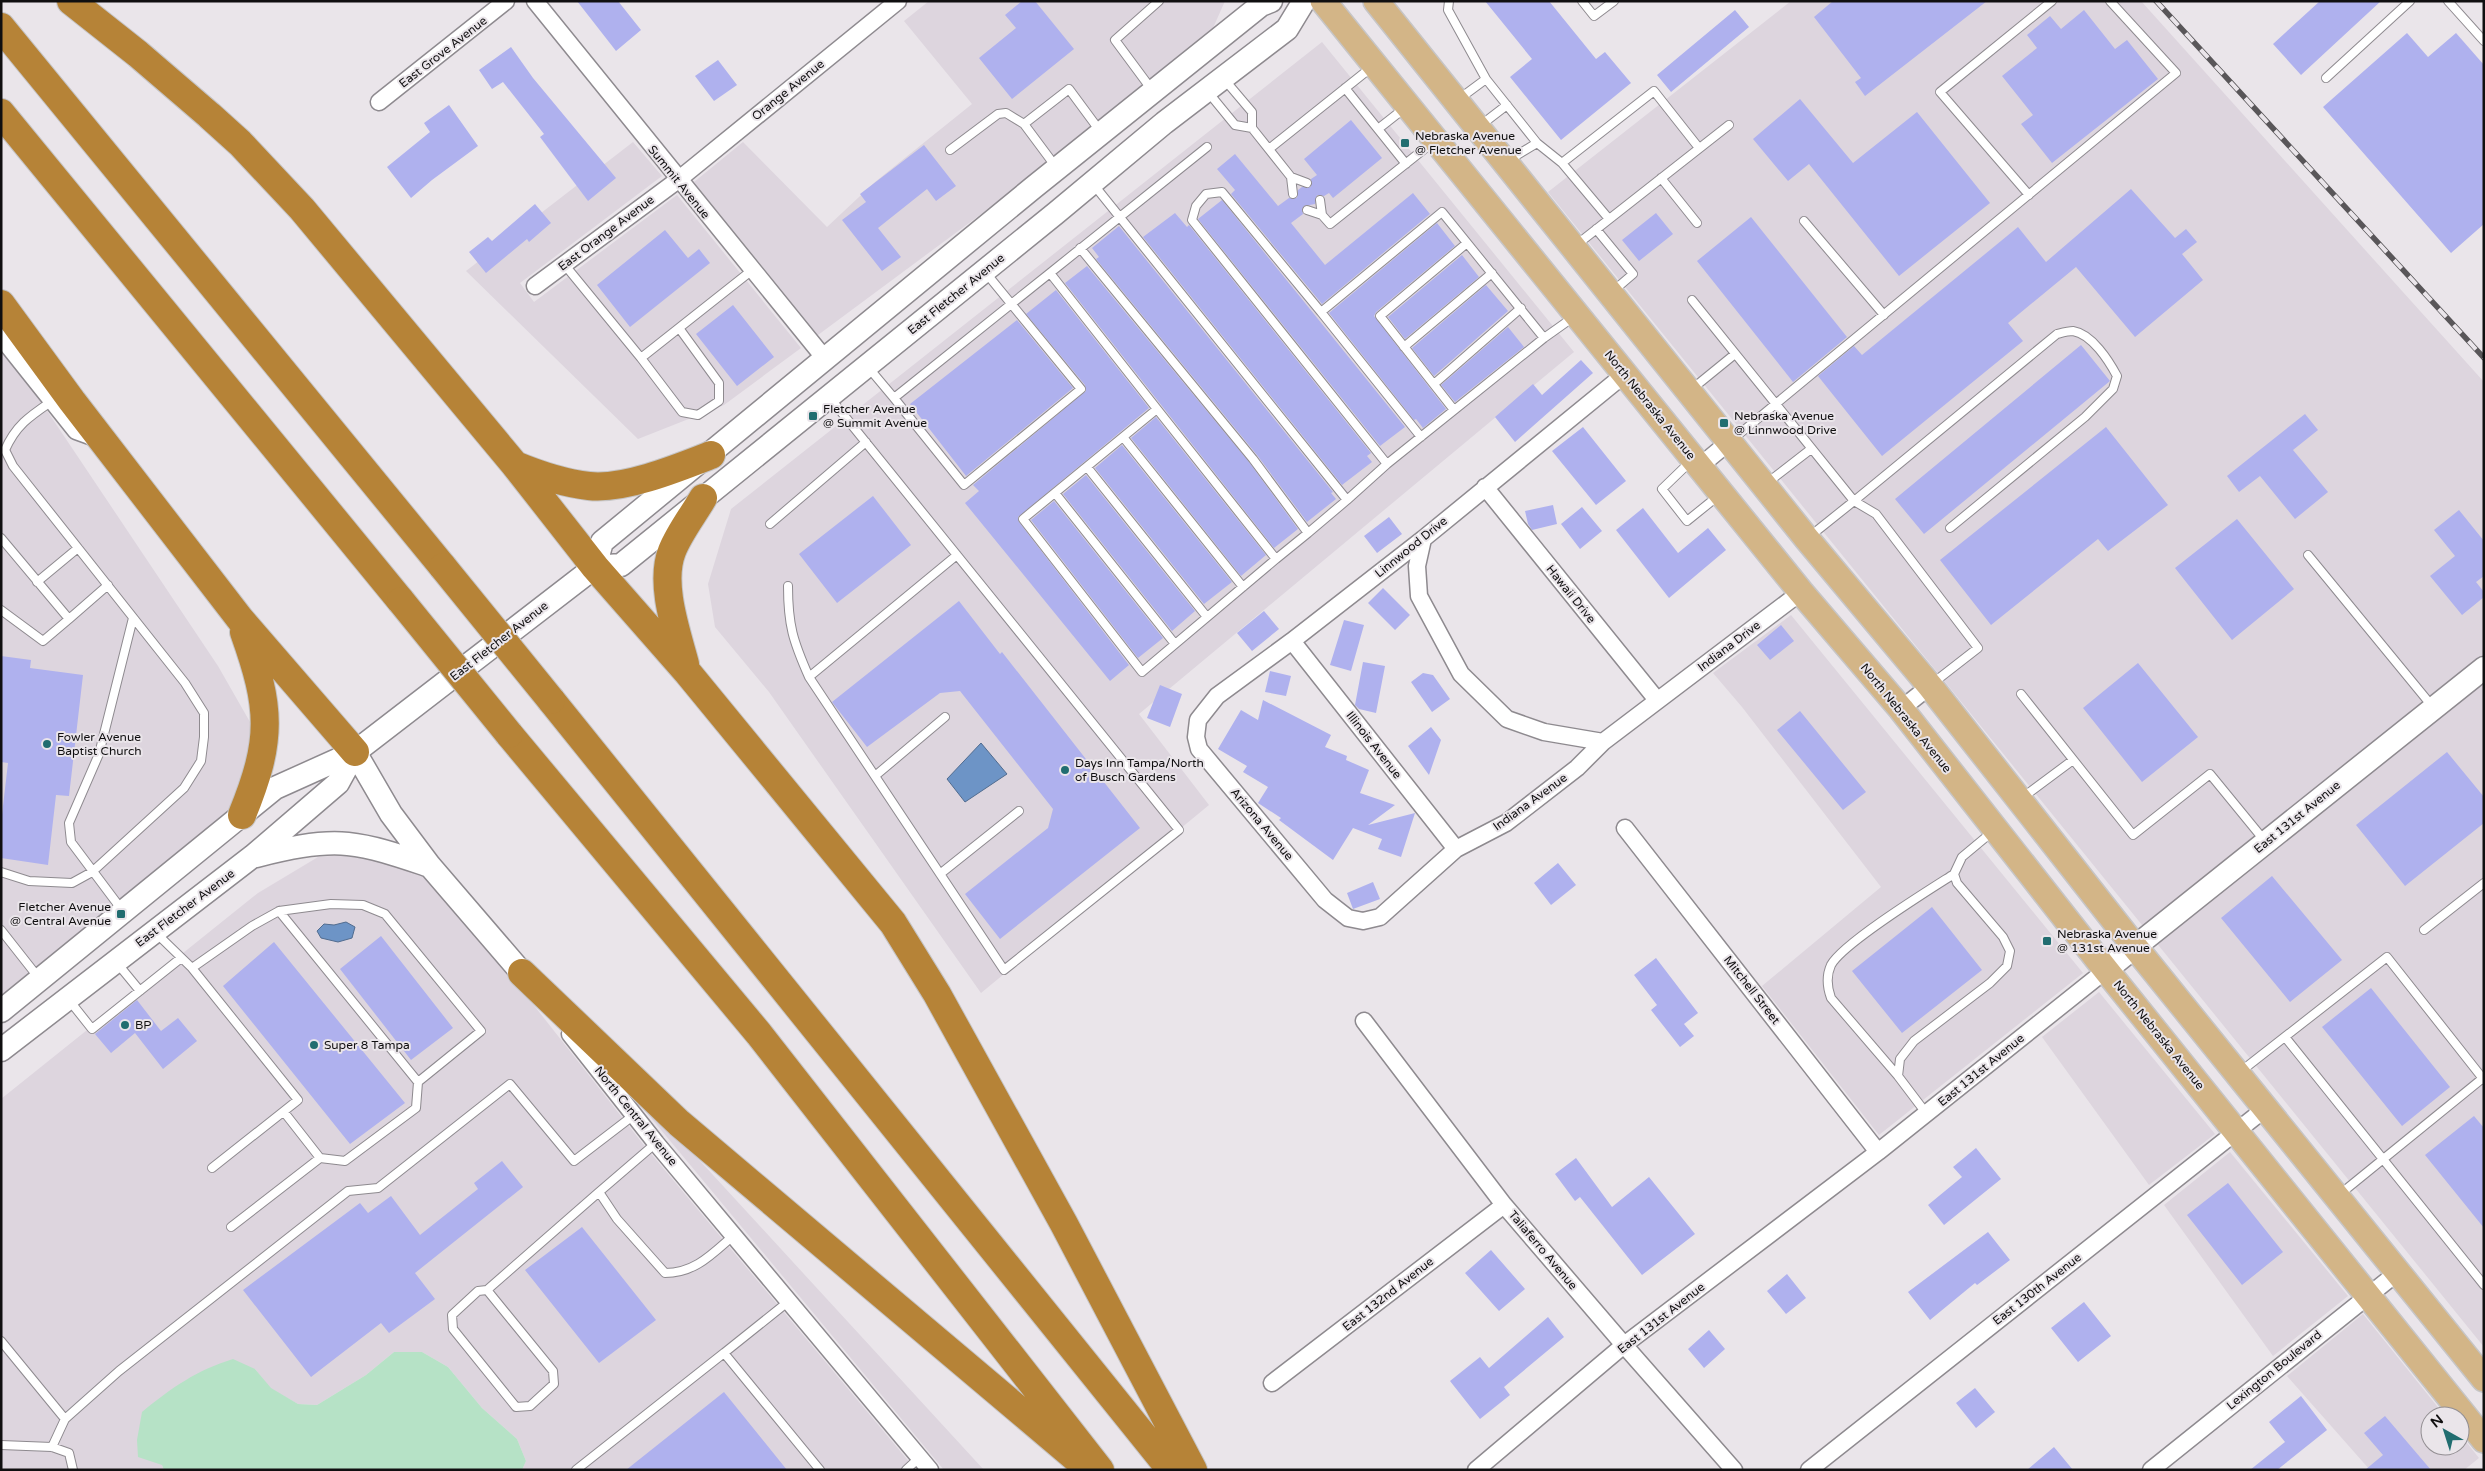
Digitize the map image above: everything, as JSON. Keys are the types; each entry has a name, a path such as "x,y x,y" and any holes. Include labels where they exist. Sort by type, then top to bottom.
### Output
{"highway":[{"path":"71,1 138,54 209,115 272,176 327,238 515,465 595,567 688,673 893,923 917,960 1064,1224 1193,1470"},
{"path":"1,26 551,700 1171,1470"},
{"path":"1,113 509,734 759,1034 1100,1470"},
{"path":"1,304 102,441 240,618 355,752"},
{"path":"515,465 558,480 590,486 607,486 670,472 711,455"},
{"path":"688,673 676,631 668,573 672,552 703,498"},
{"path":"240,618 262,686 266,722 260,767 242,815"},
{"path":"522,973 678,1123 1089,1470"}],"main road":[{"path":"595,567 602,542 711,455 1057,168 1261,5 1272,1"},
{"name":"East Fletcher Avenue","path":"1,1011 275,788 355,752 595,567 621,564 1215,84 1287,29 1304,1"},
{"name":"North Nebraska Avenue","path":"1323,1 1801,592 1901,709 2106,970 2484,1440"},
{"path":"1376,1 1764,486 1930,686 2135,947 2484,1379"},
{"name":"East 131st Avenue","path":"2106,970 2484,668"},
{"name":"East Fletcher Avenue","path":"1,1050 253,856 338,783 355,752"},
{"name":"North Central Avenue","path":"355,752 391,814 430,866 522,973"},
{"path":"253,856 282,849 346,844 384,851 430,866"}],"street":[{"name":"East Grove Avenue","path":"379,102 506,1"},
{"name":"Summit Avenue","path":"535,1 751,271 826,360"},
{"name":"Orange Avenue","path":"678,180 898,1"},
{"name":"East Orange Avenue","path":"535,286 678,180"},
{"path":"1,337 76,431 102,441"},
{"name":"Linnwood Drive","path":"1198,720 1216,696 1292,641 1423,539 1625,374"},
{"path":"1697,462 1729,442"},
{"name":"Hawaii Drive","path":"1485,487 1657,700"},
{"path":"1423,539 1417,566 1419,596 1461,674 1507,719 1544,732 1603,742"},
{"name":"Indiana Drive","path":"1657,700 1801,592"},
{"name":"Illinois Avenue","path":"1292,641 1456,849"},
{"path":"1901,709 1930,686"},
{"name":"Indiana Avenue","path":"1348,918 1363,921 1380,917 1456,849 1506,823 1577,768 1603,742 1657,700"},
{"name":"Arizona Avenue","path":"1198,720 1196,737 1199,749 1325,900 1348,918"},
{"name":"Mitchell Street","path":"1625,828 1878,1152"},
{"name":"East 131st Avenue","path":"1476,1470 1624,1346 1878,1152 2106,970"},
{"name":"North Central Avenue","path":"522,973 656,1143 925,1464"},
{"name":"Taliaferro Avenue","path":"1364,1021 1504,1205 1624,1346 1734,1470"},
{"name":"East 130th Avenue","path":"1809,1470 2266,1108"},
{"name":"East 132nd Avenue","path":"1272,1383 1504,1205"},
{"name":"Lexington Boulevard","path":"2151,1470 2398,1272"}],"lane":[{"path":"1154,91 1115,40 1159,1"},
{"path":"1449,1 1448,10 1486,79 1537,143 1562,163 1609,219"},
{"path":"1582,1 1594,16 1614,1"},
{"path":"2028,195 1940,92 2052,1"},
{"path":"1729,442 2176,73 2110,1"},
{"path":"2326,78 2410,1"},
{"path":"2448,1 2484,41"},
{"path":"1269,149 1374,65"},
{"path":"1456,101 1486,79"},
{"path":"1215,84 1236,126 1252,128"},
{"path":"1215,84 1252,112 1252,128 1292,177 1307,183"},
{"path":"1345,88 1406,164"},
{"path":"1024,124 1069,89 1101,133"},
{"path":"1562,163 1654,91 1700,148"},
{"path":"1478,128 1507,105"},
{"path":"1378,129 1408,106"},
{"path":"950,150 998,114 1006,113 1024,124 1057,168"},
{"path":"1573,247 1729,125"},
{"path":"1320,200 1322,214 1330,224 1435,140"},
{"path":"1505,162 1537,143"},
{"path":"894,398 1207,146"},
{"path":"1292,177 1293,194"},
{"path":"1661,178 1697,223"},
{"path":"1092,183 1346,500"},
{"path":"1387,464 1192,220 1196,206 1206,194 1222,192 1322,312 1421,437"},
{"path":"1307,210 1322,214"},
{"path":"1322,312 1442,212 1544,338"},
{"path":"1804,221 1884,315"},
{"path":"1596,229 1633,274 1610,294"},
{"path":"1454,410 1380,316 1467,243"},
{"path":"1080,248 1253,459 1308,533"},
{"path":"564,264 642,358 682,412 698,415 719,401 719,382 679,328"},
{"path":"642,358 751,271"},
{"path":"867,366 964,485 1080,389 985,271"},
{"path":"1050,273 1276,559"},
{"path":"1404,347 1492,273"},
{"path":"1692,300 1854,501 1876,514 1978,648 1930,686"},
{"path":"1434,384 1521,308"},
{"path":"1157,409 1023,520 1142,672 1387,464 1576,314"},
{"path":"1807,539 2057,334 2073,331 2088,339 2110,362 2117,376 2113,389 2085,417 1950,528"},
{"path":"1688,392 1735,354"},
{"path":"788,586 788,618 795,646 809,677 1004,970 1179,830 829,397"},
{"path":"1,872 29,881 72,883 92,872 184,788 201,761 204,712 185,683 3,451 13,433 25,420 52,401"},
{"path":"1123,437 1242,587"},
{"path":"770,524 866,442"},
{"path":"1764,486 1811,449"},
{"path":"1697,462 1662,489 1687,521 1722,494"},
{"path":"1087,467 1207,617"},
{"path":"1055,493 1175,644"},
{"path":"1,538 69,618"},
{"path":"37,582 78,548"},
{"path":"809,677 957,555"},
{"path":"2308,555 2434,708"},
{"path":"1,610 42,641 108,585"},
{"path":"123,911 71,842 70,823 99,754 133,618"},
{"path":"2021,694 2133,835 2210,774 2265,842"},
{"path":"875,776 945,717"},
{"path":"2020,800 2073,760"},
{"path":"940,874 1019,811"},
{"path":"1926,1113 1898,1076 1832,998 1827,987 1827,978 1832,964 1848,948 1893,914 1954,874 1962,856 1996,829"},
{"path":"1898,1076 1900,1059 1914,1041 1990,983 2007,966 2010,951 2002,937 1957,883 1954,874"},
{"path":"2424,930 2484,883"},
{"path":"192,968 252,926 279,911 331,904 363,905 385,914 481,1031 418,1082"},
{"path":"231,1227 320,1158 345,1161 416,1108 418,1082 279,911"},
{"path":"1,930 40,979"},
{"path":"155,931 192,968 298,1100 212,1168"},
{"path":"2238,1074 2387,957 2483,1079 2337,1197"},
{"path":"68,998 92,1029 181,958"},
{"path":"116,961 140,991"},
{"path":"2285,1037 2484,1285"},
{"path":"52,1447 65,1419 119,1371 348,1191 378,1188 510,1084 574,1161 634,1115"},
{"path":"284,1112 320,1158"},
{"path":"487,1290 553,1371 554,1384 530,1406 516,1407 453,1329 452,1315 478,1291 487,1290 656,1143"},
{"path":"599,1192 617,1219 665,1274 680,1274 703,1262 734,1235"},
{"path":"576,1470 789,1301"},
{"path":"1,1341 65,1419"},
{"path":"724,1354 820,1470"},
{"path":"1,1445 52,1447 69,1453 73,1470"},
{"path":"906,1470 925,1464"}],"shaded area":[{"path":"929,1 1225,1 1213,28 996,203 818,335 694,182 743,142 827,227 875,182 972,104 904,21"},
{"path":"1791,1 2141,1 2484,382 2484,1347 1548,192"},
{"path":"1322,42 1574,352 1139,714 1209,805 981,993 769,692 715,627 708,584 731,509"},
{"path":"633,142 662,176 520,283 534,302 677,195 801,348 724,405 638,439 466,271"},
{"path":"1,342 218,666 254,729 253,740 233,807 1,996"},
{"path":"1791,615 2083,973 1879,1135 1762,986 1881,887 1742,707 1713,673"},
{"path":"346,855 383,862 424,876 514,980 643,1144 916,1470 522,1470 526,1461 517,1439 482,1408 448,1367 422,1352 394,1352 366,1375 317,1405 298,1404 271,1389 255,1369 162,1465 164,1470 1,1470 1,1099 258,893 318,857"},
{"path":"2099,992 2215,1134 2149,1185 2042,1037"},
{"path":"627,1089 679,1138 984,1470 944,1470"},
{"path":"2230,1152 2348,1296 2273,1356 2164,1205"},
{"path":"2363,1314 2437,1406 2420,1406 2420,1456 2470,1456 2470,1447 2479,1458 2464,1470 2370,1470 2287,1376"}],"green space":[{"path":"394,1352 422,1352 448,1367 482,1408 517,1439 526,1461 522,1470 164,1470 162,1465 138,1457 137,1440 142,1412 163,1395 196,1374 220,1363 233,1359 255,1369 271,1388 298,1404 317,1405 366,1375"}],"water":[{"path":"981,743 1007,774 965,802 947,779"},
{"path":"346,922 355,927 352,938 338,942 321,938 317,931 324,924 334,925"}],"building":[{"path":"577,1 618,1 641,30 616,51"},
{"path":"1022,1 1035,1 1074,49 1012,99 979,58 1016,28 1005,15"},
{"path":"1485,1 1549,1 1596,59 1605,52 1631,83 1561,140 1510,77 1532,59"},
{"path":"1833,1 1987,1 1865,96 1855,82 1861,78 1814,17"},
{"path":"2320,1 2381,1 2301,75 2273,44"},
{"path":"1735,10 1749,27 1671,92 1657,75"},
{"path":"2084,10 2115,49 2127,40 2158,79 2052,163 2021,124 2033,115 2002,76 2037,48 2027,35 2050,16 2061,29"},
{"path":"2407,33 2428,57 2456,33 2484,65 2484,224 2451,253 2323,107"},
{"path":"511,47 533,78 616,178 588,201 540,137 544,134 503,82 492,89 479,70"},
{"path":"718,60 737,85 714,101 695,76"},
{"path":"1800,99 1853,163 1917,112 1990,203 1899,276 1809,164 1788,181 1753,139"},
{"path":"449,105 478,146 411,198 387,167 430,132 424,123"},
{"path":"1351,120 1382,158 1333,198 1329,193 1324,196 1317,195 1315,204 1304,206 1302,209 1303,214 1291,223 1325,265 1413,193 1430,214 1322,304 1231,194 1235,190 1217,169 1235,154 1278,206 1289,198 1297,198 1298,190 1302,187 1311,187 1311,179 1317,175 1304,159"},
{"path":"924,145 956,186 936,201 927,189 878,228 901,257 882,271 842,220 866,202 860,194"},
{"path":"2131,189 2175,238 2186,229 2197,242 2182,254 2203,280 2135,337 2076,267 2008,323 2023,341 1882,456 1818,376 1854,346 1862,355 2018,227 2046,262"},
{"path":"1222,200 1405,427 1380,446 1198,219"},
{"path":"535,204 551,223 529,242 527,239 486,273 469,252 488,237 492,241"},
{"path":"1175,213 1187,227 1189,225 1371,453 1367,456 1372,462 1342,485 1143,237"},
{"path":"1656,213 1673,234 1639,261 1622,240"},
{"path":"1751,217 1847,337 1793,382 1697,261"},
{"path":"1437,223 1455,246 1376,312 1374,316 1446,409 1423,428 1416,419 1414,420 1329,313"},
{"path":"1119,226 1333,492 1331,493 1336,499 1307,522 1257,455 1096,259 1099,257 1092,248"},
{"path":"665,230 688,258 699,249 710,263 630,327 597,285"},
{"path":"1462,255 1479,277 1405,339 1388,317"},
{"path":"1087,266 1249,462 1298,529 1274,548 1065,283"},
{"path":"1486,285 1508,311 1434,376 1412,348"},
{"path":"1056,290 1149,408 1018,517 1019,522 1129,665 1110,681 965,503 979,491 973,485 1086,391 1085,385 1026,314"},
{"path":"733,305 774,357 737,386 696,334"},
{"path":"1017,320 1073,388 966,476 910,404"},
{"path":"1508,327 1524,347 1455,402 1441,385"},
{"path":"2081,345 2110,381 1924,534 1895,499"},
{"path":"1581,360 1593,373 1515,442 1495,417 1533,384 1542,395"},
{"path":"2305,414 2318,430 2293,450 2328,492 2295,519 2260,476 2239,492 2227,476"},
{"path":"1156,417 1266,555 1241,576 1131,438"},
{"path":"1583,427 1626,481 1596,505 1552,451"},
{"path":"2106,427 2168,505 2108,551 2098,539 1991,625 1940,560"},
{"path":"1122,445 1232,582 1204,604 1095,468"},
{"path":"1086,475 1195,611 1172,631 1063,494"},
{"path":"873,496 911,545 837,603 799,554"},
{"path":"1054,501 1163,638 1138,658 1031,520"},
{"path":"1553,505 1557,524 1532,530 1528,524 1525,511"},
{"path":"1582,507 1602,531 1580,549 1561,524"},
{"path":"1643,508 1678,553 1708,528 1726,550 1669,598 1616,530"},
{"path":"2459,510 2484,541 2484,576 2476,582 2484,592 2484,597 2462,615 2430,576 2455,556 2434,530"},
{"path":"1389,517 1402,534 1377,553 1364,536"},
{"path":"2237,519 2294,589 2232,640 2175,568"},
{"path":"1383,588 1410,615 1395,630 1368,603"},
{"name":"Days Inn Tampa/North of Busch Gardens","path":"959,601 1000,654 1002,652 1140,828 1000,939 965,894 1048,828 1053,809 960,691 940,693 867,747 832,702"},
{"path":"1264,611 1279,629 1252,651 1237,633"},
{"path":"1344,620 1364,625 1351,671 1330,665"},
{"path":"1781,625 1794,641 1770,660 1757,645"},
{"path":"1,656 31,660 30,668 83,675 69,796 56,795 48,865 1,858 1,823 8,763 1,762"},
{"path":"1363,662 1385,666 1376,713 1359,709 1355,705"},
{"path":"2138,663 2198,737 2142,782 2083,708"},
{"path":"1270,671 1291,676 1286,696 1265,692"},
{"path":"1423,673 1433,675 1450,699 1432,712 1411,682"},
{"path":"1160,685 1182,694 1170,727 1147,718"},
{"path":"1263,700 1331,735 1325,747 1347,756 1346,760 1369,770 1360,793 1395,805 1368,825 1415,813 1401,857 1378,849 1382,839 1353,828 1333,860 1279,820 1281,818 1258,803 1268,787 1243,772 1247,766 1218,749 1241,710 1258,720"},
{"path":"1800,711 1866,792 1843,810 1777,730"},
{"path":"1431,727 1441,740 1429,775 1408,746"},
{"path":"2447,752 2484,797 2484,823 2405,886 2356,825"},
{"path":"1558,863 1576,885 1551,905 1534,883"},
{"path":"2272,876 2342,960 2290,1002 2221,918"},
{"path":"1373,882 1380,899 1353,909 1347,893"},
{"path":"1932,907 1982,970 1902,1033 1852,971"},
{"name":"Super 8 Tampa","path":"381,936 453,1028 411,1060 340,969"},
{"name":"Super 8 Tampa","path":"274,942 405,1103 350,1144 223,986"},
{"path":"1656,958 1698,1013 1684,1024 1694,1036 1680,1047 1651,1010 1657,1005 1634,975"},
{"path":"2371,988 2450,1087 2402,1126 2322,1027"},
{"path":"137,1000 161,1031 178,1018 197,1041 163,1069 135,1033 111,1053 95,1034"},
{"path":"2474,1116 2484,1128 2484,1228 2425,1155"},
{"path":"1976,1148 2001,1179 1944,1225 1928,1205 1962,1177 1953,1167"},
{"path":"1576,1158 1612,1207 1649,1177 1695,1234 1642,1275 1580,1197 1575,1201 1555,1174"},
{"path":"502,1161 523,1187 415,1273 435,1299 389,1333 381,1323 311,1377 243,1290 360,1203 368,1213 391,1196 420,1235 478,1189 474,1183"},
{"path":"2228,1183 2283,1252 2242,1285 2187,1215"},
{"path":"582,1227 656,1320 599,1363 525,1270"},
{"path":"1988,1232 2010,1260 1977,1285 1975,1283 1930,1320 1908,1292"},
{"path":"1491,1250 1525,1289 1499,1311 1465,1273"},
{"path":"1787,1274 1806,1298 1786,1314 1767,1291"},
{"path":"2084,1302 2111,1336 2078,1362 2051,1328"},
{"path":"1548,1317 1564,1337 1504,1387 1510,1395 1480,1419 1450,1381 1480,1357 1489,1368"},
{"path":"1709,1330 1725,1349 1704,1368 1688,1349"},
{"path":"1975,1388 1995,1412 1976,1428 1956,1403"},
{"path":"724,1392 787,1470 626,1470"},
{"path":"2301,1396 2327,1430 2277,1470 2250,1470 2285,1442 2269,1422"},
{"path":"2385,1416 2431,1470 2365,1470 2383,1455 2364,1433"},
{"path":"2054,1447 2073,1470 2027,1470"}],"railway":[{"path":"2156,1 2484,358"}],"place":[{"name":"Nebraska Avenue @ Fletcher Avenue","path":"1405,143"},
{"name":"Fletcher Avenue @ Summit Avenue","path":"813,416"},
{"name":"Nebraska Avenue @ Linnwood Drive","path":"1724,423"},
{"name":"Fowler Avenue Baptist Church","path":"47,744"},
{"name":"Days Inn Tampa/North of Busch Gardens","path":"1065,770"},
{"name":"Fletcher Avenue @ Central Avenue","path":"121,914"},
{"name":"Nebraska Avenue @ 131st Avenue","path":"2047,941"},
{"name":"BP","path":"125,1025"},
{"name":"Super 8 Tampa","path":"314,1045"}]}
